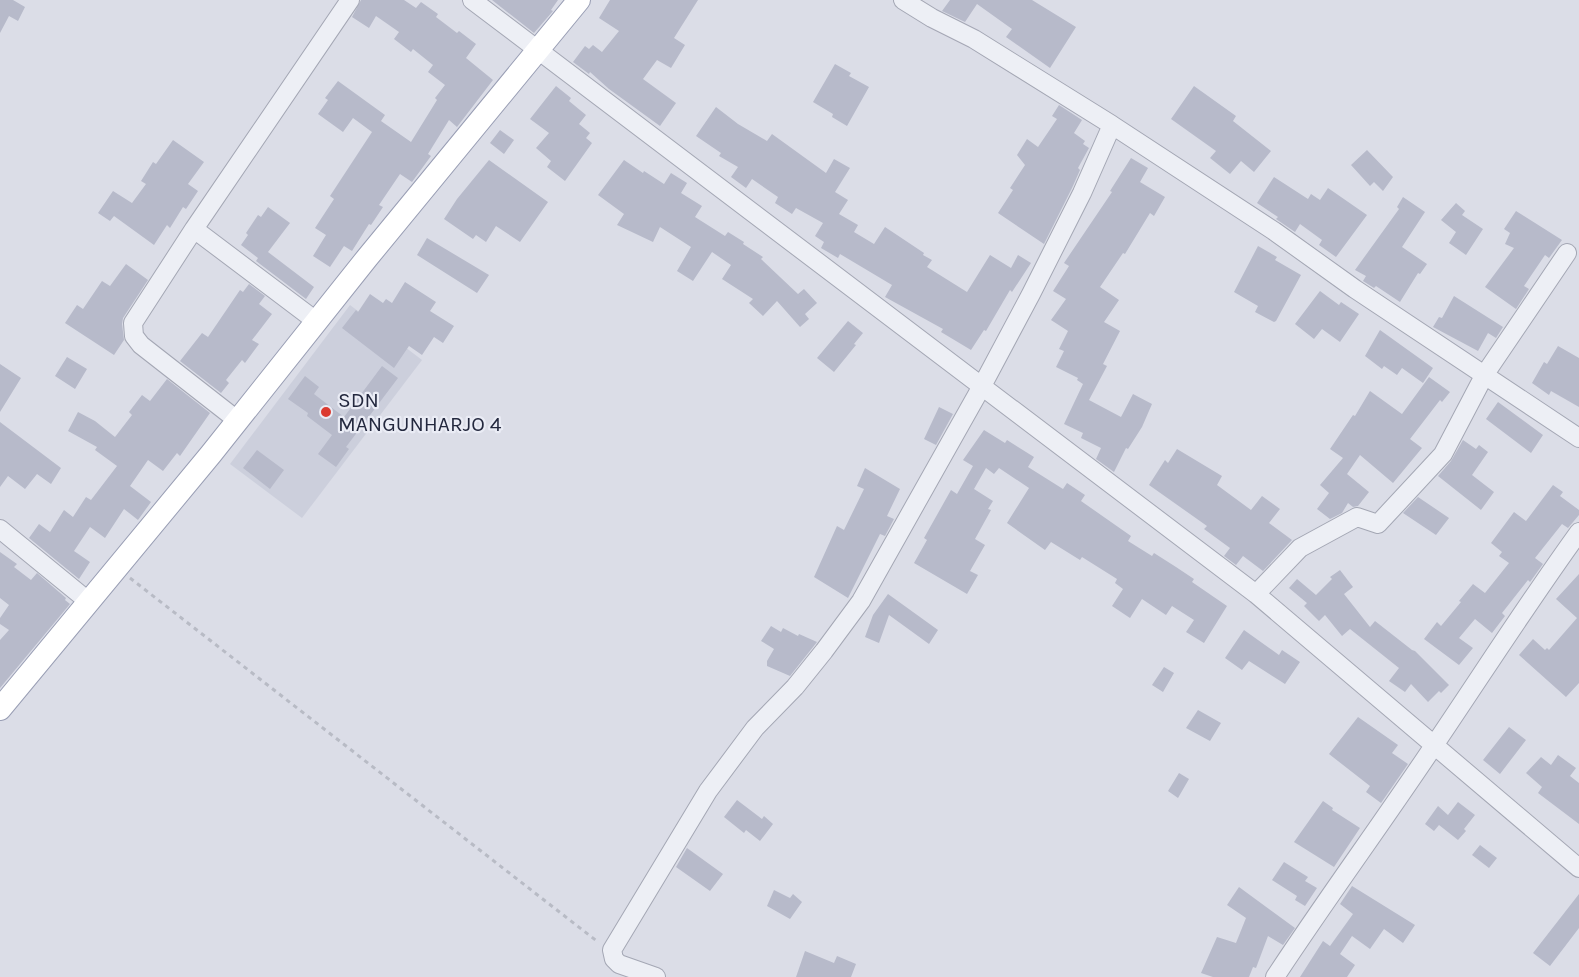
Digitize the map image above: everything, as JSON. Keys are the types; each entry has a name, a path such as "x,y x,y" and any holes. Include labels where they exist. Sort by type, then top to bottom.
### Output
{"main road":[{"path":"0,709 579,0"}],"street":[{"path":"237,420 141,345 134,336 134,323 194,229 350,0"},
{"path":"472,0 1256,594 1579,868"},
{"path":"903,0 932,18 974,39 1112,125 1274,231 1354,290 1485,374 1579,438"},
{"path":"656,977 619,964 614,959 612,950 708,791 755,728 795,687 861,601 982,386 1082,193 1112,125"},
{"path":"194,229 316,321"},
{"path":"1256,594 1300,548 1357,517 1378,524 1443,454 1485,374 1567,253"},
{"path":"0,529 88,601"},
{"path":"1275,977 1314,916 1434,746 1536,591 1579,532"}],"path":[{"path":"117,567 598,943 612,950"}],"shaded area":[{"name":"SDN MANGUNHARJO 4","path":"350,305 422,360 302,518 230,464"}],"building":[{"path":"0,0 13,0 25,7 18,21 9,16 0,33"},
{"path":"361,0 404,0 416,8 421,2 438,14 436,17 476,44 466,58 493,80 457,127 449,120 428,154 431,156 412,182 400,174 379,205 383,207 352,251 344,246 330,267 313,256 326,235 315,228 334,199 330,196 372,132 353,118 343,132 318,114 328,100 325,98 338,81 385,115 381,121 411,142 437,100 435,98 445,85 428,72 433,65 413,49 411,52 394,39 399,32 376,16 369,28 352,17"},
{"path":"492,0 558,0 551,10 553,11 534,33"},
{"path":"610,0 698,0 674,38 685,45 671,68 657,60 643,79 676,103 660,126 609,89 590,72 589,74 573,62 585,46 589,49 593,45 602,52 619,31 599,18"},
{"path":"950,0 1032,0 1076,27 1050,68 1006,37 1012,29 977,4 965,22 942,11"},
{"path":"835,64 851,73 849,76 869,87 847,126 813,102"},
{"path":"556,86 586,115 579,124 590,133 586,138 592,143 565,181 547,167 551,161 536,148 549,133 530,119"},
{"path":"1194,86 1236,116 1233,121 1271,151 1254,172 1241,161 1230,174 1210,158 1216,151 1171,119"},
{"path":"1059,105 1082,120 1074,133 1085,141 1083,144 1089,148 1044,244 998,213 1025,165 1017,155 1027,139 1038,147 1057,119 1052,116"},
{"path":"716,107 738,124 767,141 772,134 826,173 834,159 850,168 835,192 848,200 839,214 858,225 854,232 874,244 885,227 932,260 927,267 967,292 990,255 1011,268 1018,255 1031,263 1012,292 1010,290 986,331 984,330 971,350 941,332 943,329 885,297 892,285 840,254 838,258 821,248 824,242 815,236 823,223 796,208 792,214 775,203 778,197 752,179 746,188 731,177 738,167 719,156 721,153 696,136"},
{"path":"500,130 514,140 504,154 490,143"},
{"path":"173,140 204,162 188,184 198,191 186,209 183,207 170,228 167,225 154,245 114,216 110,221 98,213 113,191 132,203 146,184 141,181 153,162 156,164"},
{"path":"1367,150 1393,177 1383,191 1374,182 1370,186 1351,165"},
{"path":"1131,158 1148,168 1140,182 1165,197 1154,216 1150,213 1125,254 1123,253 1100,287 1119,300 1104,322 1120,331 1103,364 1107,366 1089,400 1121,417 1133,394 1152,404 1142,427 1128,449 1126,448 1114,472 1096,459 1101,448 1081,438 1083,433 1064,424 1083,384 1077,380 1078,378 1056,367 1064,351 1059,349 1068,331 1051,320 1066,299 1053,291 1069,266 1064,263 1112,192 1110,191"},
{"path":"489,160 548,202 520,242 496,226 486,242 476,235 473,239 444,219"},
{"path":"624,160 664,184 671,173 687,183 681,193 702,206 695,217 725,236 728,232 744,242 743,244 763,257 761,259 798,294 804,289 817,303 805,314 809,319 800,327 777,301 763,316 749,303 753,299 722,279 731,265 712,252 693,281 677,271 691,247 660,227 653,242 617,225 624,214 598,195"},
{"path":"1274,177 1308,199 1311,194 1320,200 1328,188 1367,215 1336,257 1319,245 1322,240 1300,224 1295,232 1257,203"},
{"path":"1403,197 1425,212 1402,247 1427,264 1420,274 1418,273 1400,302 1376,286 1374,288 1363,281 1366,276 1355,270 1399,209 1397,207"},
{"path":"1456,203 1465,211 1462,215 1483,229 1466,255 1449,243 1456,232 1441,220"},
{"path":"268,207 290,223 268,252 314,287 306,299 256,261 258,258 241,245 258,215 261,217"},
{"path":"1516,211 1562,240 1549,258 1545,255 1524,286 1529,289 1516,309 1485,287 1514,248 1505,244 1510,233 1504,229"},
{"path":"427,238 489,275 477,293 417,255"},
{"path":"1258,246 1277,257 1275,260 1301,275 1274,322 1255,312 1258,306 1234,292"},
{"path":"126,264 148,280 123,318 124,340 114,355 65,323 77,305 83,309 102,281 110,286"},
{"path":"405,282 436,302 430,311 454,326 443,343 434,337 422,355 409,346 394,368 342,328 356,310 358,312 370,294 383,303 386,299 392,303"},
{"path":"249,284 265,296 259,304 272,314 252,340 259,344 245,363 242,360 226,380 229,383 221,393 180,361 202,333 208,337 240,290 243,292"},
{"path":"1320,291 1339,305 1341,302 1359,314 1340,342 1322,329 1314,339 1295,324"},
{"path":"1454,296 1503,327 1496,338 1488,333 1478,351 1433,327 1439,317 1442,318"},
{"path":"848,321 863,333 834,372 817,358"},
{"path":"1380,330 1433,368 1423,383 1402,368 1397,375 1384,366 1382,369 1365,356"},
{"path":"1558,346 1579,358 1579,407 1551,391 1549,395 1532,383 1544,362 1547,364"},
{"path":"67,357 87,369 75,389 55,376"},
{"path":"0,364 21,378 0,412"},
{"path":"382,366 398,378 346,447 349,449 336,467 318,454 332,435 307,416 308,413 288,399 305,376 319,387 314,394 344,417"},
{"path":"1429,377 1450,392 1442,402 1440,400 1410,439 1422,448 1393,483 1360,455 1347,474 1369,492 1358,506 1353,507 1348,503 1342,513 1330,519 1317,509 1329,493 1320,485 1343,458 1330,449 1353,415 1355,416 1370,391 1402,414"},
{"path":"167,379 210,413 180,456 177,453 163,471 148,460 130,486 151,502 138,520 124,509 105,538 90,527 74,551 90,562 79,579 29,538 39,524 50,532 64,510 73,517 86,497 91,500 117,466 95,450 97,447 68,431 78,412 95,421 115,437 132,415 129,412 142,395 150,401"},
{"path":"1498,402 1543,435 1531,453 1486,419"},
{"path":"939,407 953,414 936,445 924,439"},
{"path":"0,422 61,468 51,484 37,474 25,489 8,476 0,487"},
{"path":"984,430 1005,443 1007,440 1034,457 1028,467 1063,489 1067,483 1085,495 1081,501 1131,536 1128,541 1152,556 1154,553 1176,567 1194,579 1192,582 1227,606 1204,643 1186,632 1194,620 1172,606 1166,615 1142,599 1130,618 1112,606 1123,589 1115,583 1117,579 1082,557 1080,560 1051,542 1045,550 1007,523 1029,488 999,468 994,474 986,468 974,489 993,501 988,509 991,510 975,539 985,545 970,571 978,575 967,594 914,563 927,540 924,538 951,490 957,494 973,466 963,460"},
{"path":"1463,440 1476,449 1479,445 1488,452 1472,475 1494,492 1481,510 1438,476 1451,461"},
{"path":"1177,449 1222,476 1217,485 1251,510 1262,496 1280,509 1269,523 1292,540 1263,571 1243,556 1236,565 1224,556 1230,548 1204,529 1207,526 1149,485 1165,460 1168,463"},
{"path":"257,450 284,470 270,489 243,468"},
{"path":"865,468 900,489 887,516 894,519 885,536 880,534 848,598 814,577 837,526 844,530 864,489 857,486"},
{"path":"1553,485 1563,492 1560,496 1579,510 1579,515 1568,528 1562,524 1535,558 1543,564 1502,613 1505,616 1492,633 1475,619 1459,638 1473,648 1459,665 1424,639 1437,622 1441,626 1473,584 1485,593 1509,563 1499,556 1502,552 1491,543 1514,512 1526,521"},
{"path":"1418,497 1449,518 1436,535 1403,513"},
{"path":"0,552 17,564 14,567 31,580 37,573 70,604 0,688 0,640 9,630 0,624 0,618 9,605 0,598"},
{"path":"1340,570 1353,587 1344,594 1370,627 1375,621 1415,651 1449,685 1441,693 1439,691 1428,702 1411,684 1405,692 1389,681 1399,668 1350,629 1342,636 1325,615 1319,621 1304,606 1307,603 1289,588 1297,579 1316,595 1332,579 1330,577"},
{"path":"1579,574 1579,683 1566,697 1519,655 1533,639 1545,650 1547,648 1549,650 1577,618 1556,599"},
{"path":"888,594 938,630 929,644 889,615 879,643 865,637 873,615"},
{"path":"771,626 781,632 783,628 817,642 790,676 767,666 767,661 774,649 761,641"},
{"path":"1244,630 1279,655 1282,650 1300,662 1285,684 1249,661 1242,670 1225,658"},
{"path":"1164,667 1174,673 1163,692 1152,685"},
{"path":"1198,710 1221,723 1210,741 1186,728"},
{"path":"1358,717 1398,745 1392,753 1408,764 1381,803 1366,792 1370,786 1329,754"},
{"path":"1509,727 1526,740 1500,774 1483,760"},
{"path":"1558,755 1576,768 1570,776 1579,783 1579,824 1538,793 1542,787 1526,773 1541,757 1551,765"},
{"path":"1179,773 1189,779 1178,798 1168,791"},
{"path":"737,800 762,819 764,816 773,824 760,841 746,830 744,833 724,817"},
{"path":"1323,801 1333,808 1332,810 1360,828 1334,867 1294,842"},
{"path":"1458,802 1475,815 1458,840 1439,825 1434,831 1425,824 1438,806 1448,815"},
{"path":"1480,845 1497,858 1489,868 1472,855"},
{"path":"687,848 723,874 710,891 676,867"},
{"path":"1284,862 1308,877 1305,881 1317,888 1305,906 1295,900 1297,896 1272,880"},
{"path":"1352,886 1415,925 1403,943 1384,929 1370,949 1352,936 1340,954 1355,965 1347,977 1300,977 1323,941 1330,946 1353,914 1340,904"},
{"path":"1239,887 1295,928 1283,945 1268,936 1256,968 1253,967 1249,977 1213,977 1201,973 1217,937 1236,943 1246,918 1227,905"},
{"path":"774,890 790,898 793,894 802,902 790,919 767,906"},
{"path":"1579,894 1579,928 1550,966 1533,953"},
{"path":"805,951 834,963 837,956 856,964 851,977 796,977"}],"place":[{"name":"SDN MANGUNHARJO 4","path":"326,412"}]}
